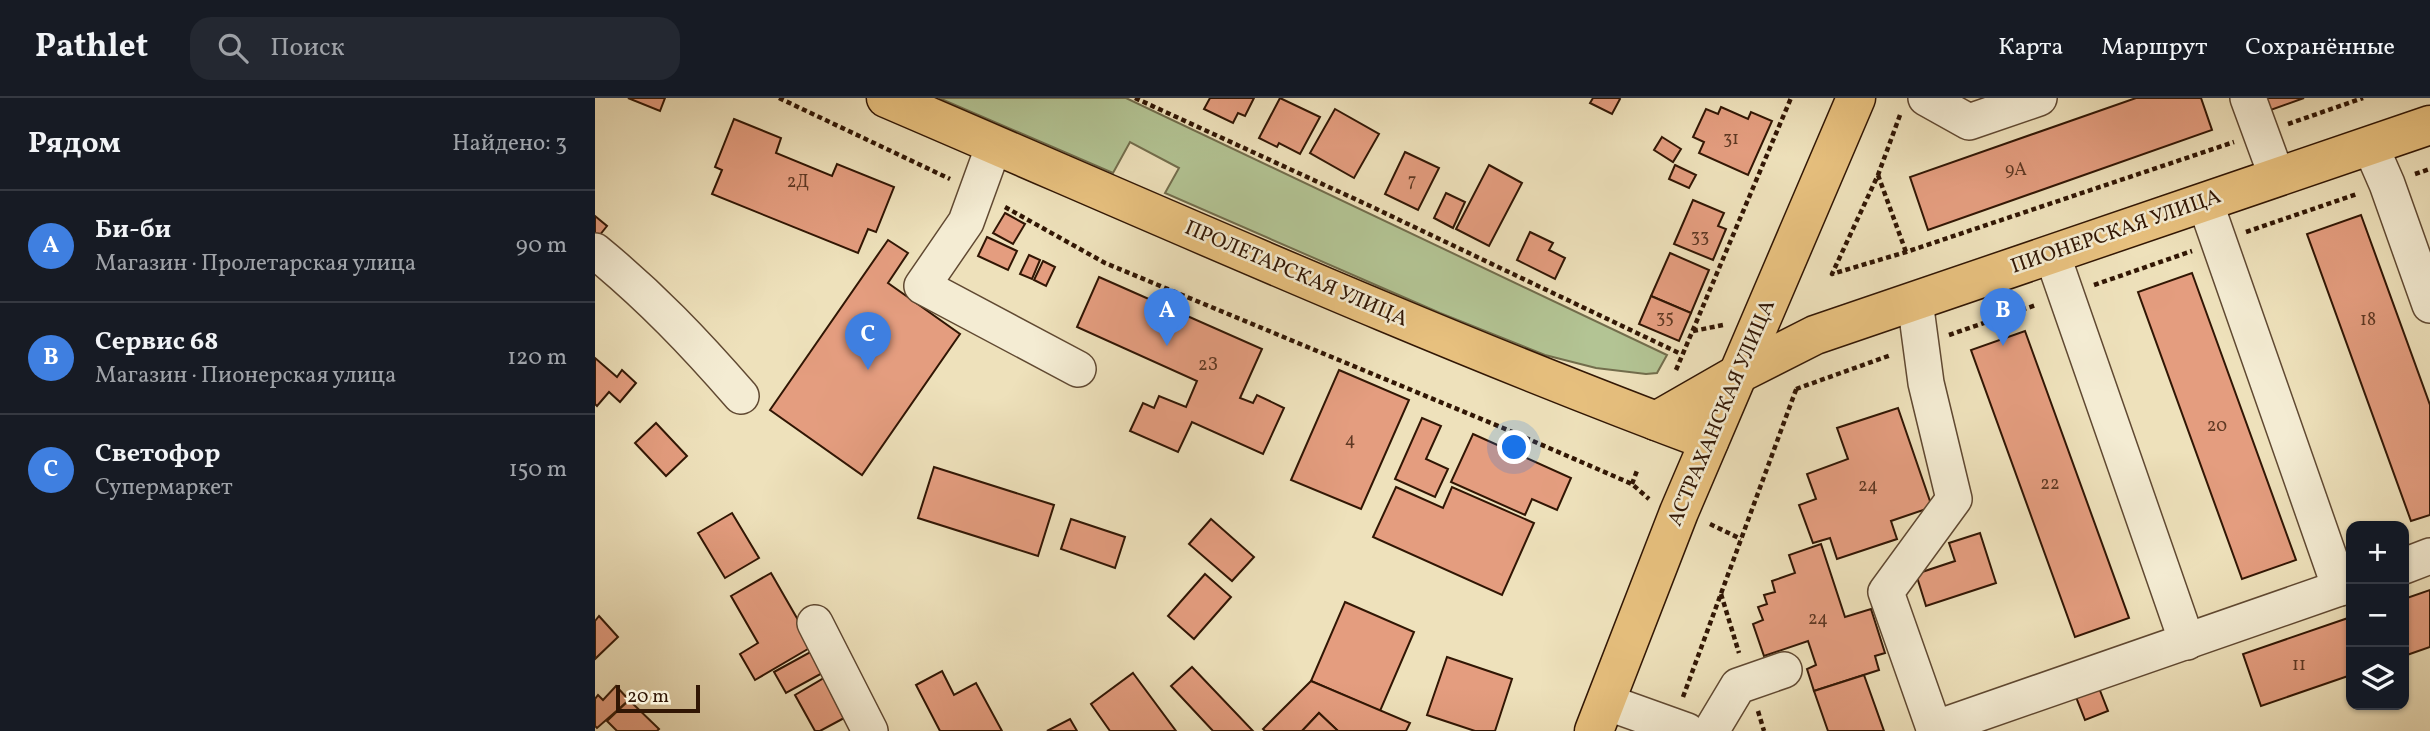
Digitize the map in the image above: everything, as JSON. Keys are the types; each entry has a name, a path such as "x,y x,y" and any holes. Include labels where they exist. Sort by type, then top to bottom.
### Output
{"main road":[{"name":"ПРОЛЕТАРСКАЯ УЛИЦА","path":"886,98 1192,231 1709,441"},
{"name":"АСТРАХАНСКАЯ УЛИЦА","path":"1600,716 1679,512 1856,98"},
{"name":"ПИОНЕРСКАЯ УЛИЦА","path":"1656,421 1738,374 1815,335 2430,125"}],"lane":[{"path":"1914,104 1969,122 2039,98"},
{"path":"2248,98 2277,177"},
{"path":"994,145 966,222 922,286 1078,369"},
{"path":"2370,145 2387,184 2430,305"},
{"path":"1915,301 1926,383 1954,499 1886,592 1934,730 2346,586 2205,202"},
{"path":"595,251 656,302 741,396"},
{"path":"2052,254 2187,642"},
{"path":"2409,564 2430,556"},
{"path":"815,623 870,731"},
{"path":"1711,731 1738,686 1784,670"},
{"path":"1600,716 1680,728"}],"path":[{"path":"779,98 976,191 1105,263 1632,484 1653,502"},
{"path":"1135,98 1681,354"},
{"path":"1675,370 1791,98"},
{"path":"1914,104 1832,274 1906,252 2363,98"},
{"path":"1796,389 2430,169"},
{"path":"1878,175 1906,252"},
{"path":"1692,331 1732,324"},
{"path":"1680,728 1741,538 1800,379"},
{"path":"1632,484 1638,468"},
{"path":"1704,521 1741,538"}],"green space":[{"path":"939,98 1126,98 1667,355 1657,373 1646,374 1596,368 1545,355 1440,313 1165,193 1179,168 1130,142 1113,173"}],"building":[{"path":"628,98 665,98 660,111"},
{"path":"1210,98 1254,98 1245,116 1238,113 1233,123 1204,109"},
{"path":"1280,98 1320,117 1300,154 1279,143 1277,147 1259,138"},
{"path":"1593,98 1620,99 1612,114 1590,103"},
{"path":"2136,98 2201,98 2212,130 1928,230 1910,177"},
{"path":"2261,98 2304,98 2265,112"},
{"path":"1721,107 1748,119 1751,112 1772,121 1748,175 1699,153 1704,142 1693,137 1706,109 1718,114"},
{"path":"1335,109 1379,134 1354,178 1310,153"},
{"path":"734,119 781,138 776,153 832,176 837,164 894,187 876,232 868,229 858,253 712,194 722,170 715,167"},
{"path":"1662,137 1681,149 1673,162 1654,150"},
{"path":"1405,152 1439,168 1418,210 1385,194"},
{"path":"1489,165 1522,183 1489,246 1456,229"},
{"path":"1675,165 1696,175 1689,188 1669,179"},
{"path":"1446,193 1465,202 1453,228 1434,218"},
{"path":"1693,200 1724,213 1718,226 1726,229 1713,260 1674,244"},
{"path":"1005,213 1025,224 1013,244 993,233"},
{"path":"2361,215 2430,405 2430,515 2411,521 2307,234"},
{"path":"595,216 607,226 595,241"},
{"path":"1530,232 1553,243 1549,250 1565,258 1555,279 1517,260"},
{"path":"987,237 1017,251 1008,270 978,256"},
{"path":"888,240 908,253 888,283 960,334 862,475 770,410"},
{"path":"1670,253 1709,270 1691,313 1651,296"},
{"path":"1029,255 1040,260 1032,279 1020,274"},
{"path":"1043,261 1055,267 1046,286 1034,280"},
{"path":"2192,273 2296,560 2242,579 2138,292"},
{"path":"1099,277 1262,349 1240,398 1253,403 1257,395 1284,408 1263,454 1192,422 1178,452 1130,431 1143,403 1154,408 1159,396 1186,407 1197,381 1077,327"},
{"path":"1651,296 1691,313 1679,341 1639,324"},
{"path":"2025,331 2129,618 2075,637 1971,350"},
{"path":"595,358 617,377 622,370 636,383 620,402 609,392 597,406 595,404"},
{"path":"1339,370 1409,400 1361,509 1291,480"},
{"path":"1898,408 1932,507 1891,521 1897,539 1837,559 1830,538 1813,543 1799,505 1816,499 1807,474 1848,459 1837,428"},
{"path":"1422,418 1441,426 1426,459 1448,469 1435,497 1395,479"},
{"path":"656,423 687,456 666,476 635,443"},
{"path":"1473,434 1571,478 1557,510 1532,499 1525,515 1451,482"},
{"path":"934,467 1054,505 1038,556 918,518"},
{"path":"1396,487 1443,508 1452,487 1534,523 1502,595 1373,537"},
{"path":"732,513 759,558 725,578 698,533"},
{"path":"1071,519 1125,537 1115,568 1061,549"},
{"path":"1211,519 1254,557 1232,581 1189,544"},
{"path":"1980,533 1996,583 1926,606 1916,574 1955,561 1949,543"},
{"path":"1821,544 1845,617 1871,609 1885,653 1875,656 1879,670 1814,691 1807,669 1816,665 1808,641 1764,656 1753,624 1763,620 1758,607 1767,604 1764,595 1775,592 1772,581 1795,573 1789,555"},
{"path":"771,573 813,646 755,680 740,654 758,643 731,596"},
{"path":"1205,574 1231,597 1194,639 1168,616"},
{"path":"2430,590 2430,647 2409,654 2409,647 2409,597"},
{"path":"1345,602 1414,632 1380,711 1311,681"},
{"path":"599,616 618,637 595,659 595,621"},
{"path":"2346,619 2346,677 2261,706 2243,654"},
{"path":"814,650 826,671 786,693 774,672"},
{"path":"1447,657 1512,679 1495,731 1475,731 1427,715"},
{"path":"1192,667 1253,731 1213,731 1171,686"},
{"path":"942,671 954,695 976,683 1002,731 940,731 916,685"},
{"path":"1133,673 1176,731 1110,731 1091,704"},
{"path":"1864,675 1884,731 1828,731 1814,691"},
{"path":"824,678 846,717 815,731 795,695"},
{"path":"1311,681 1410,723 1406,731 1338,731 1319,713 1302,731 1265,731 1263,729"},
{"path":"616,686 629,700 597,728 595,699 598,695 603,700"},
{"path":"2099,688 2108,711 2085,720 2076,697"},
{"path":"629,700 659,729 657,731 617,731 607,721"},
{"path":"1319,713 1338,731 1302,731"},
{"path":"1070,719 1077,731 1047,731"}],"place":[{"name":"Би-би","path":"1167,346"},
{"name":"Сервис 68","path":"2003,346"},
{"name":"Светофор","path":"868,370"}]}
